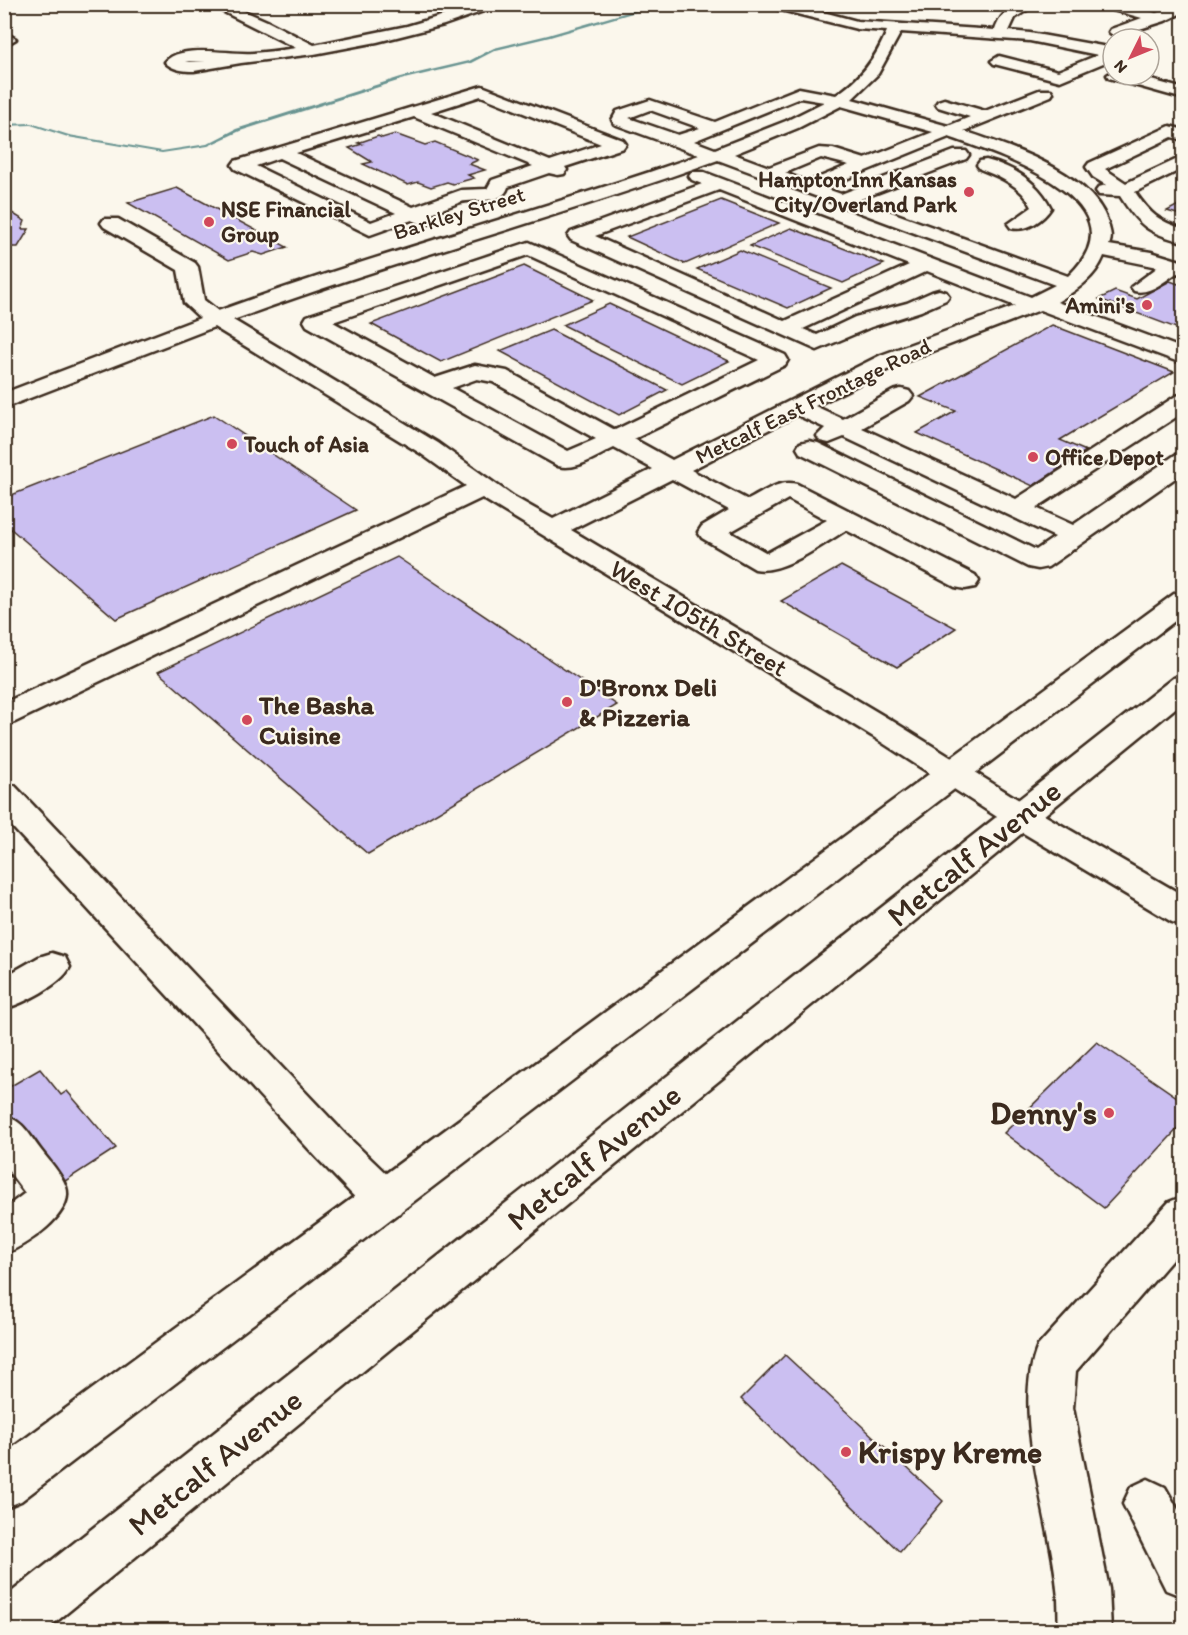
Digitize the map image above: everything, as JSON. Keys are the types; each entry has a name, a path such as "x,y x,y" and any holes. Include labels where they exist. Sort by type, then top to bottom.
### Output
{"street":[{"path":"215,4 270,27 310,49"},
{"path":"449,4 472,12"},
{"path":"235,60 391,34 497,4"},
{"path":"774,4 830,20 895,30 1001,35 1062,42 1101,50"},
{"path":"1001,35 1006,19 1018,9 1029,4"},
{"path":"1107,4 1184,24"},
{"path":"1129,27 1184,7"},
{"path":"830,20 860,11"},
{"name":"Barkley Street","path":"4,401 132,350 311,286 679,168 779,130 856,89 874,70 895,30"},
{"path":"4,36 9,39 4,42"},
{"path":"999,61 1060,76 1101,58"},
{"path":"1161,86 1182,77"},
{"path":"808,188 1045,93 1023,86"},
{"path":"1159,87 1184,94"},
{"path":"482,92 617,144 498,184 499,189 491,194 461,196 370,229 241,165 280,152 449,101 482,92"},
{"path":"679,141 800,93 839,100 948,132 1034,163 1058,176 1092,207 1102,233 1099,249 1151,258 1179,267"},
{"path":"449,101 470,110"},
{"path":"944,104 986,117"},
{"path":"716,128 650,105 623,114 620,120 1072,284"},
{"path":"415,112 610,191"},
{"path":"1184,135 1170,131 1095,167 1099,173 1125,190 1143,217 1161,228 1184,236"},
{"path":"922,142 996,169 1025,184 1038,199 1042,208 1036,215 1018,224"},
{"path":"566,147 587,155"},
{"path":"280,152 461,237"},
{"path":"769,173 819,153 833,154 866,165"},
{"path":"842,200 960,155"},
{"path":"1079,193 1125,190 1184,161"},
{"path":"679,168 927,264 1184,357"},
{"path":"1158,174 1184,182"},
{"path":"537,251 719,184"},
{"path":"538,214 578,236 876,367"},
{"name":"West 105th Street","path":"111,223 188,267 194,303 216,320 429,448 484,487 552,530 1184,914"},
{"path":"777,360 529,248 315,321 567,461 777,360 863,322 914,307 939,296"},
{"name":"Metcalf East Frontage Road","path":"552,530 914,348 1035,304 1072,284 1088,269 1099,249"},
{"path":"786,329 927,264"},
{"path":"1141,287 1179,267"},
{"path":"311,286 351,309"},
{"path":"433,387 475,372 499,376 748,510"},
{"path":"901,396 809,448 1038,561 1184,460"},
{"path":"1018,509 1184,402"},
{"path":"798,407 1075,536"},
{"path":"812,476 711,532 765,562 771,562 846,520"},
{"path":"4,715 484,487"},
{"path":"788,489 965,581"},
{"path":"4,1484 1184,600"},
{"name":"Metcalf Avenue","path":"6,1630 1184,685"},
{"path":"6,800 324,1139 385,1200"},
{"path":"4,995 52,967"},
{"path":"4,1132 46,1190 44,1203 4,1235"},
{"path":"1085,1630 1083,1589 1050,1408 1054,1362 1184,1215"},
{"path":"1148,1504 1184,1572"}],"building":[{"path":"395,134 425,145 435,142 478,160 469,164 485,170 468,175 474,178 453,184 447,182 431,187 418,182 408,185 363,164 372,162 349,148 378,136 382,138"},
{"path":"177,188 287,247 263,255 253,252 229,260 128,203"},
{"path":"721,200 779,223 685,264 627,237"},
{"path":"1184,202 1184,216 1167,211"},
{"path":"4,208 25,221 22,229 29,229 18,247 4,247"},
{"path":"791,228 884,264 843,283 750,246"},
{"path":"740,250 831,288 788,308 697,269"},
{"path":"524,266 593,300 441,362 371,324"},
{"name":"Amini's","path":"1170,281 1184,286 1184,331 1099,299 1115,291 1137,299"},
{"path":"609,304 729,361 682,384 563,325"},
{"path":"1052,325 1174,372 1060,440 1086,451 1033,486 917,433 956,411 920,397"},
{"path":"551,330 667,390 619,415 500,351"},
{"path":"214,415 356,510 116,619 4,523 4,498"},
{"path":"397,557 617,705 368,854 158,672"},
{"path":"841,566 956,628 897,667 781,601"},
{"path":"1097,1042 1184,1102 1184,1122 1104,1208 1004,1133"},
{"path":"40,1069 61,1095 67,1091 116,1148 56,1187 33,1141 4,1106 4,1090"},
{"path":"785,1355 943,1501 900,1552 741,1399"}],"waterway":[{"path":"4,125 31,124 68,136 162,152 208,145 238,130 403,78 470,62 495,49 661,4"}],"place":[{"name":"Hampton Inn Kansas City/Overland Park","path":"969,192"},
{"name":"NSE Financial Group","path":"209,222"},
{"name":"Amini's","path":"1147,305"},
{"name":"Touch of Asia","path":"232,444"},
{"name":"Office Depot","path":"1033,457"},
{"name":"D'Bronx Deli & Pizzeria","path":"567,702"},
{"name":"The Basha Cuisine","path":"247,720"},
{"name":"Denny's","path":"1109,1113"},
{"name":"Krispy Kreme","path":"846,1452"}]}
